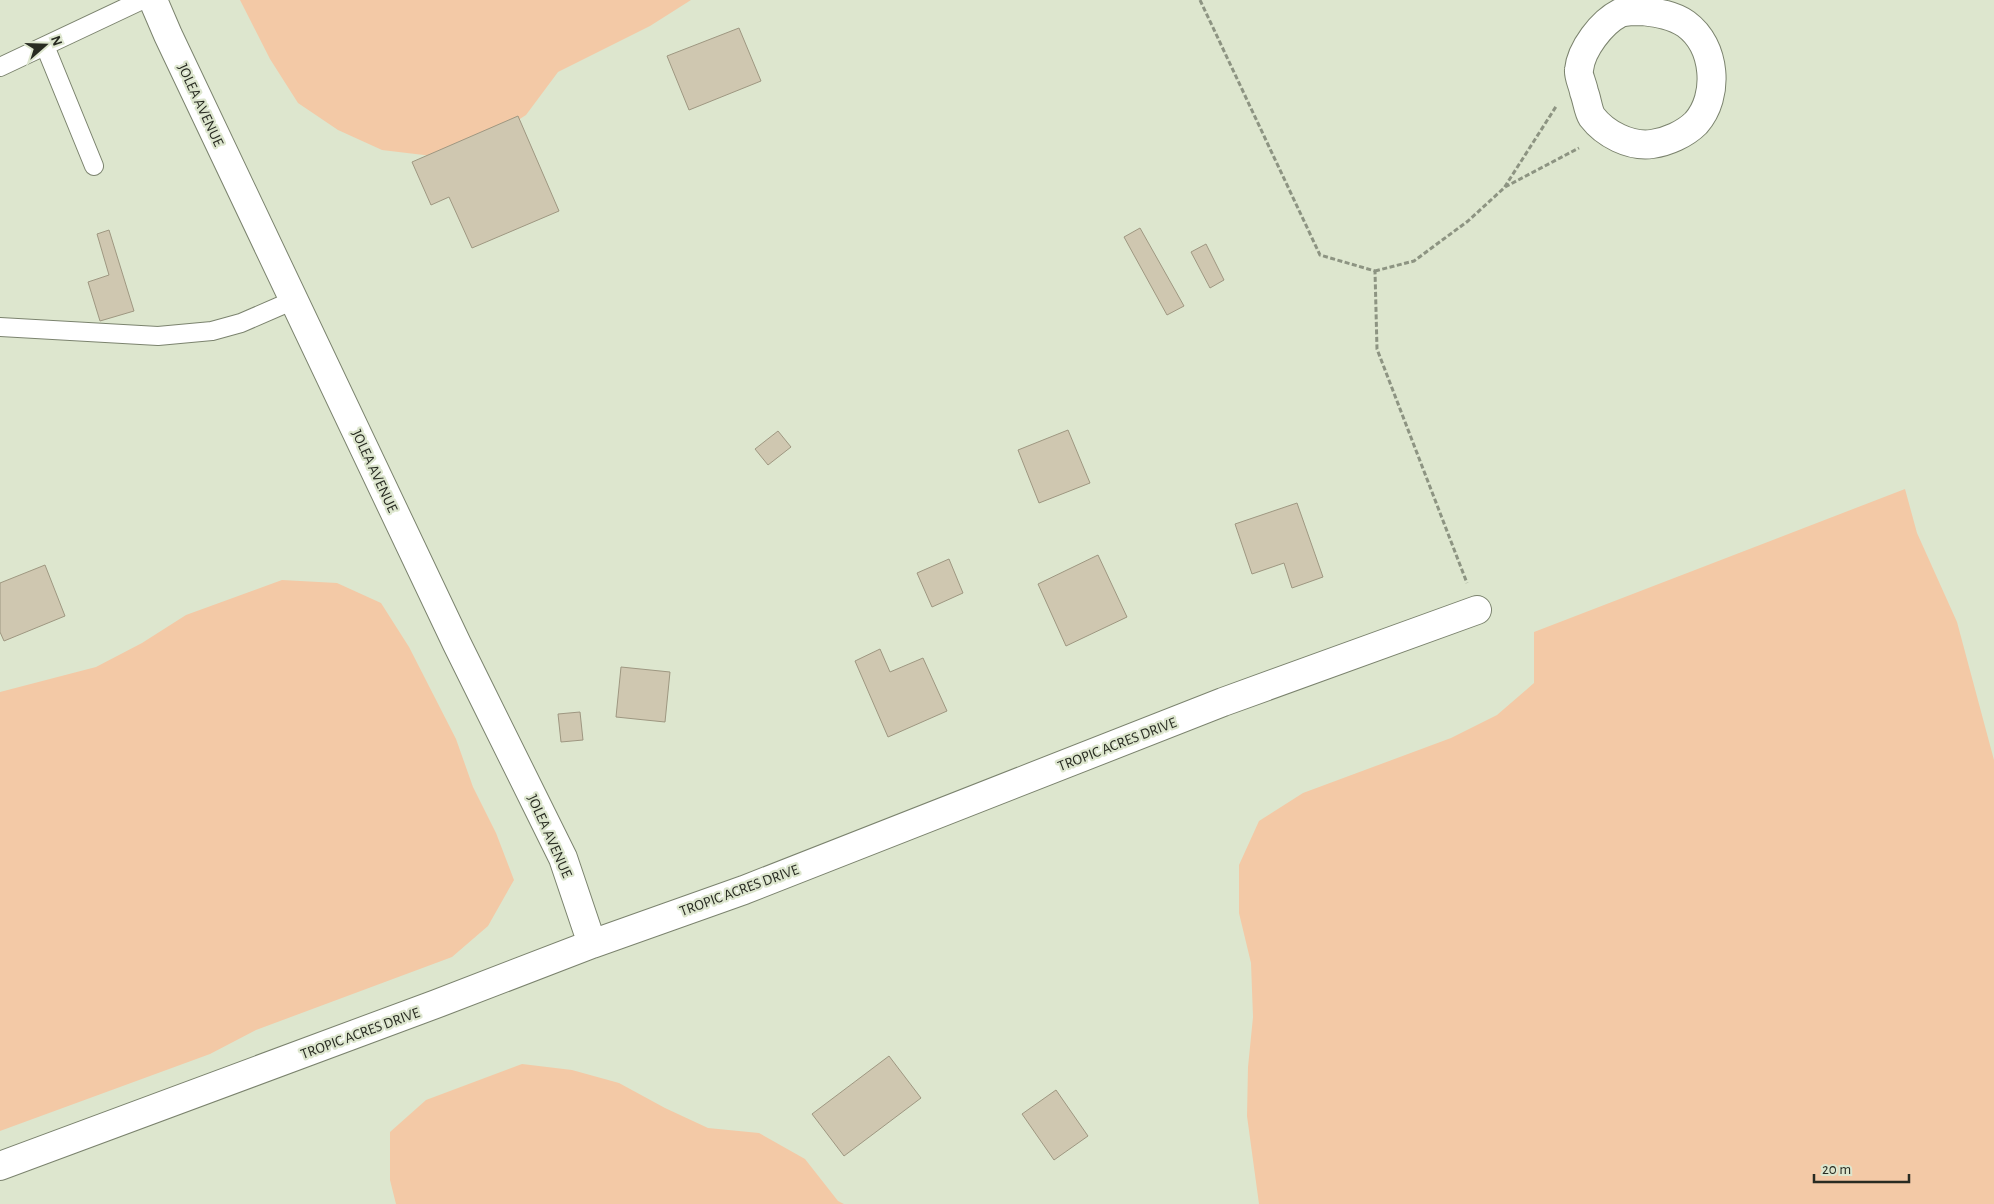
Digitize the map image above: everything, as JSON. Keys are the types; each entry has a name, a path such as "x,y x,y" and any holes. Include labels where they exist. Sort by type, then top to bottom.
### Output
{"street":[{"name":"JOLEA AVENUE","path":"153,0 452,635 563,858 592,944"},
{"path":"1619,6 1666,14 1687,25 1702,42 1709,57 1712,80 1708,102 1696,122 1678,137 1652,144 1628,142 1608,132 1592,116 1578,71 1585,51 1597,32 1619,6"},
{"name":"TROPIC ACRES DRIVE","path":"0,1166 592,944 744,890 1224,702 1477,610"}],"lane":[{"path":"0,68 142,0"},
{"path":"45,46 94,166"},
{"path":"0,326 158,336 212,331 241,323 294,300"}],"path":[{"path":"1200,0 1320,255 1375,272 1414,261 1468,221 1504,188 1608,132"},
{"path":"1504,188 1578,71"},
{"path":"1375,272 1377,349 1477,610"}],"shaded area":[{"path":"240,0 691,0 650,26 558,72 526,115 482,143 432,156 382,150 338,130 298,103 270,59"},
{"path":"1905,489 1917,533 1957,622 1994,760 1994,1204 1259,1204 1247,1116 1248,1067 1253,1017 1251,963 1239,913 1239,865 1259,821 1303,793 1451,738 1497,715 1534,683 1534,632"},
{"path":"282,580 337,583 381,603 409,647 456,739 473,787 496,833 514,880 488,926 452,957 256,1030 210,1054 0,1131 0,692 96,667 142,643 186,615"},
{"path":"522,1064 572,1070 619,1083 665,1108 708,1128 759,1133 805,1159 838,1201 844,1204 396,1204 390,1180 390,1132 426,1100"}],"building":[{"path":"739,28 761,81 689,110 667,56"},
{"path":"518,116 559,211 472,248 449,197 431,205 412,162"},
{"path":"1140,228 1184,306 1167,315 1124,237"},
{"path":"109,230 134,311 100,321 88,282 109,275 97,234"},
{"path":"1206,244 1224,280 1210,288 1191,252"},
{"path":"1068,430 1090,483 1039,503 1018,450"},
{"path":"778,431 791,447 768,465 755,449"},
{"path":"1297,503 1323,577 1292,588 1284,563 1252,574 1235,524"},
{"path":"1098,555 1127,617 1066,646 1038,584"},
{"path":"949,559 963,593 932,607 917,573"},
{"path":"45,565 65,616 4,641 0,632 0,583"},
{"path":"880,649 890,672 923,658 947,711 888,737 855,661"},
{"path":"621,667 670,672 665,722 616,717"},
{"path":"580,712 583,740 561,742 558,714"},
{"path":"889,1056 921,1098 844,1156 812,1114"},
{"path":"1056,1090 1088,1136 1054,1160 1022,1114"}]}
